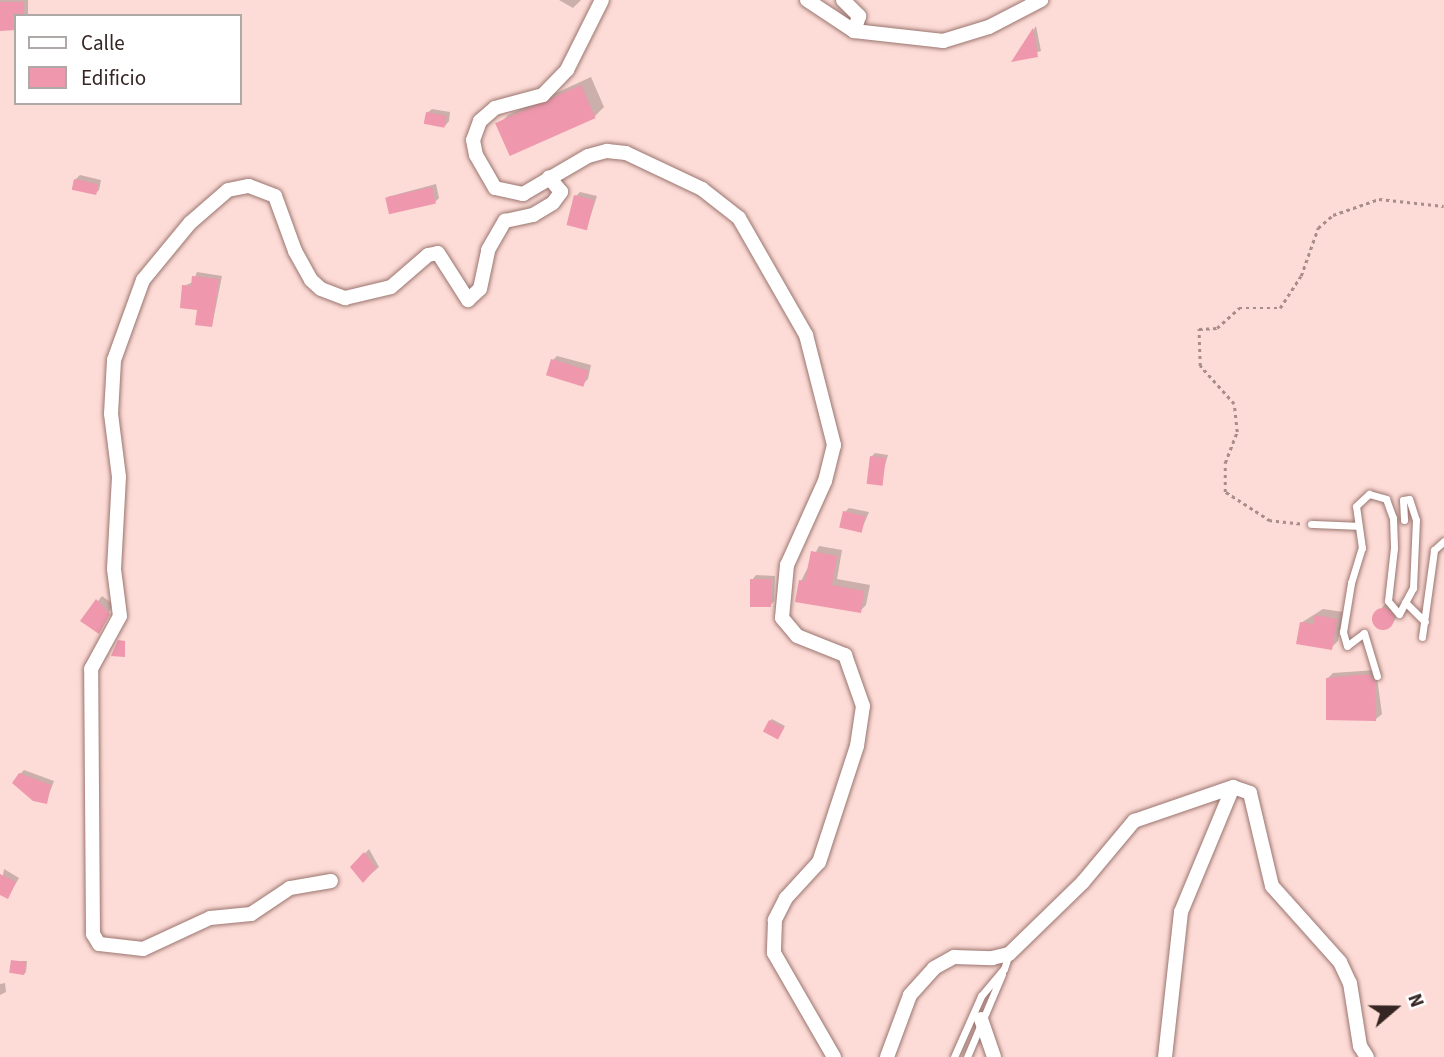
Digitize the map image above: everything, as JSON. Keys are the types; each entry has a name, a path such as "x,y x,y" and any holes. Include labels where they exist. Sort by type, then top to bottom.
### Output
{"street":[{"path":"602,0 567,70 543,95 495,108 480,121 474,140 484,175 495,188 523,194 549,177 607,151 626,153 702,189 739,219 806,335 834,445 825,481 787,565 782,618 797,636 845,655 863,706 857,746 818,862 786,898 775,920 774,953 834,1057"},
{"path":"807,0 854,31 943,41 960,39 1040,0"},
{"path":"843,0 859,16 854,31"},
{"path":"331,881 290,888 251,914 210,918 143,949 99,944 93,934 91,669 120,616 114,569 119,477 111,414 114,360 143,280 190,223 228,190 249,186 275,196 295,251 310,280 321,289 345,298 391,287 428,255 438,253 468,300 480,289 488,250 505,220 533,215 553,203 561,192 549,177"},
{"path":"1165,1057 1181,912 1233,787"},
{"path":"887,1057 910,995 934,968 954,957 992,958 1009,954 1083,882 1134,821 1233,787 1250,793 1272,886 1340,962 1350,984 1360,1046 1367,1057"},
{"path":"981,1019 994,1057"}],"lane":[{"path":"1377,676 1364,633 1347,646 1343,632 1350,583 1362,548 1356,506 1370,494 1386,499 1393,518 1394,548 1388,601 1399,614 1413,588 1416,520 1409,499 1403,500 1404,520"},
{"path":"1311,524 1358,526"},
{"path":"1422,637 1434,550 1444,541"},
{"path":"1405,602 1425,622"},
{"path":"967,1057 1009,954"},
{"path":"954,1057 981,996 1004,969"}],"path":[{"path":"1311,524 1270,521 1225,492 1225,463 1237,432 1234,404 1200,366 1199,329 1217,328 1239,308 1280,308 1301,276 1318,228 1333,215 1379,199 1444,205"}],"building":[{"path":"0,2 24,2 24,14 14,14 14,30 0,31"},
{"path":"1033,28 1038,57 1011,62"},
{"path":"581,85 596,118 510,156 495,123"},
{"path":"426,112 447,116 444,128 424,124"},
{"path":"74,179 98,184 96,195 72,190"},
{"path":"432,187 436,204 389,214 385,198"},
{"path":"574,195 594,200 587,230 567,225"},
{"path":"192,276 219,279 212,327 195,325 197,310 180,308 182,285 191,286"},
{"path":"551,359 588,370 583,387 546,375"},
{"path":"870,456 886,458 882,486 867,484"},
{"path":"843,511 865,516 862,533 839,528"},
{"path":"811,551 837,556 832,585 864,591 861,613 795,602 799,580 805,581"},
{"path":"750,579 771,579 771,607 750,607"},
{"path":"96,599 110,614 99,634 80,621"},
{"path":"1383,608 1391,611 1394,619 1391,627 1383,630 1375,627 1372,619 1375,611"},
{"path":"1315,615 1337,619 1332,650 1296,644 1300,622 1313,624"},
{"path":"118,640 125,641 125,657 111,656"},
{"path":"1370,675 1375,682 1376,721 1326,720 1326,678"},
{"path":"769,720 784,728 778,739 763,731"},
{"path":"19,773 51,785 47,804 33,801 12,783"},
{"path":"364,852 376,868 363,883 350,867"},
{"path":"0,874 16,882 8,899 0,895"},
{"path":"11,960 26,962 24,975 9,973"}]}
